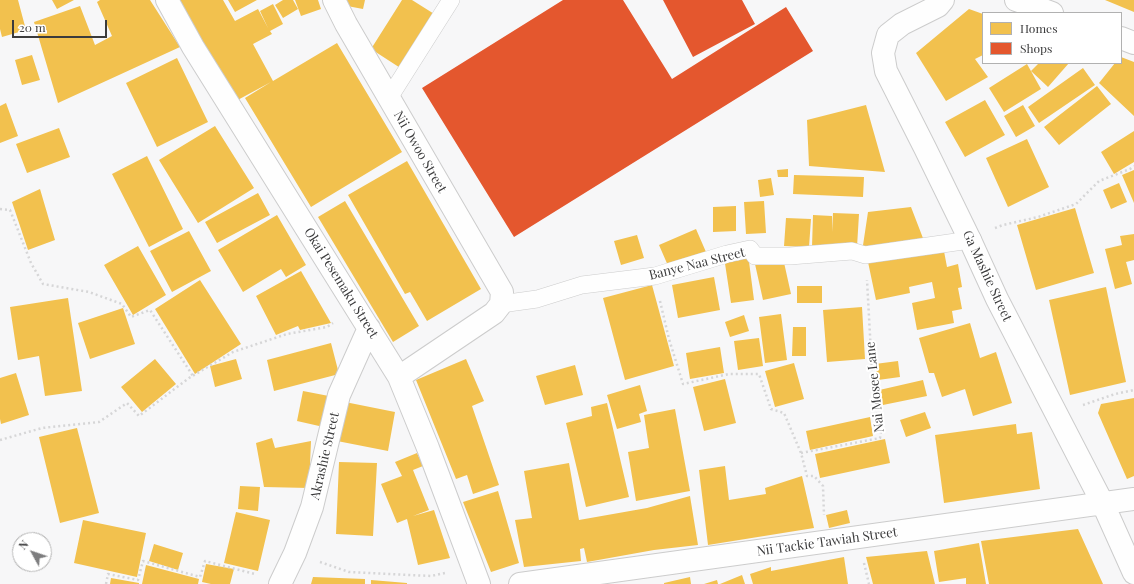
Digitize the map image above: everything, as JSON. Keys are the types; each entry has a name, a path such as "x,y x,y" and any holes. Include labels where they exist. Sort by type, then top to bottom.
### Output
{"street":[{"name":"Okai Pesemaku Street","path":"167,0 192,47 399,377 428,448 476,576"},
{"name":"Nii Owoo Street","path":"334,0 346,24 502,292 501,304"},
{"name":"Ga Mashie Street","path":"943,0 938,6 902,24 888,35 883,53 886,71 929,155 997,299 1103,504 1134,573"},
{"path":"1016,0 1049,12"},
{"path":"1122,38 1134,43"},
{"path":"399,377 494,313 501,304"},
{"name":"Akrashie Street","path":"281,582 295,553 312,507 339,395 363,319"},
{"name":"Nii Tackie Tawiah Street","path":"520,584 1134,499"}],"lane":[{"path":"389,98 451,0"},
{"name":"Banye Naa Street","path":"501,304 537,299 582,285 655,276 727,254 750,249 755,256 790,256 852,251 865,256 970,240"}],"path":[{"path":"970,240 1003,225 1038,217 1076,204 1099,181 1134,166"},
{"path":"0,209 10,210 31,263 43,284 89,292 122,304 131,317 150,310 193,376"},
{"name":"Nai Mosee Lane","path":"801,453 880,438 882,425 875,412 865,256"},
{"path":"664,273 668,296 660,299 669,339 683,384 729,374 759,374 771,409 784,413 801,453 807,476 814,476 823,486 824,542"},
{"path":"0,440 42,428 99,422 127,403 139,416 193,376 233,352 287,334 363,319"},
{"path":"1056,415 1115,394 1134,390"},
{"path":"295,553 349,572 431,576 476,576"},
{"path":"106,584 108,574 138,580 143,561 200,577 204,561 281,582"}],"building: Homes":[{"path":"0,0 18,0 26,30 2,37 0,29"},
{"path":"52,0 74,0 57,9"},
{"path":"100,0 150,0 180,47 58,103 34,22 80,6 95,45 112,36 97,2"},
{"path":"179,0 223,0 235,21 258,9 268,28 260,11 273,4 283,24 270,31 272,34 253,44 273,81 337,43 402,152 311,207 245,98 271,82 234,102"},
{"path":"228,0 257,0 235,12"},
{"path":"283,0 293,0 298,9 283,18 275,5"},
{"path":"295,0 318,0 321,9 301,16"},
{"path":"343,0 365,0 363,9 342,5"},
{"path":"402,0 412,0 439,17 405,71 371,49"},
{"path":"1105,0 1134,0 1134,12"},
{"path":"969,9 982,14 982,56 975,59 988,77 946,101 916,53"},
{"path":"32,55 40,80 22,85 15,60"},
{"path":"1122,57 1134,62 1134,116 1099,83 1114,64 1122,64"},
{"path":"177,58 208,122 157,147 126,83"},
{"path":"1027,64 1041,89 1004,112 989,88"},
{"path":"1038,64 1068,64 1048,87 1031,71"},
{"path":"1083,68 1095,85 1039,123 1028,107"},
{"path":"1097,86 1111,104 1059,145 1044,127"},
{"path":"985,100 1005,135 965,157 945,122"},
{"path":"6,103 18,136 0,143 0,106"},
{"path":"866,105 885,172 809,166 807,120"},
{"path":"1023,105 1035,126 1016,137 1004,116"},
{"path":"215,126 254,188 198,223 159,160"},
{"path":"59,128 70,157 27,173 16,144"},
{"path":"1134,131 1134,162 1114,174 1101,152"},
{"path":"1027,139 1049,187 1008,207 986,158"},
{"path":"147,156 183,229 149,247 112,174"},
{"path":"407,161 481,289 427,321 410,292 405,294 348,195"},
{"path":"788,169 788,177 778,177 777,170"},
{"path":"1134,170 1134,203 1122,175"},
{"path":"794,175 864,177 863,197 793,194"},
{"path":"771,178 774,195 760,197 758,180"},
{"path":"1119,183 1127,202 1111,209 1103,190"},
{"path":"40,189 55,240 28,250 12,202"},
{"path":"258,193 270,215 217,243 205,222"},
{"path":"345,201 419,326 393,342 318,217"},
{"path":"764,201 766,233 746,234 744,202"},
{"path":"736,206 736,231 713,232 713,207"},
{"path":"911,207 926,246 862,252 868,212"},
{"path":"1075,208 1094,273 1036,290 1017,225"},
{"path":"833,213 859,214 857,247 812,247 813,215 832,216 832,232"},
{"path":"277,215 306,265 286,277 281,269 243,292 218,250"},
{"path":"786,218 811,219 809,247 784,246"},
{"path":"696,229 706,252 669,268 659,245"},
{"path":"189,231 211,271 172,292 150,251"},
{"path":"1134,234 1134,260 1126,262 1132,284 1115,289 1105,249 1122,245 1120,236"},
{"path":"637,235 644,258 621,265 614,241"},
{"path":"138,246 166,295 133,315 104,265"},
{"path":"943,246 947,267 958,264 962,287 958,288 962,309 952,311 954,323 917,330 912,303 935,298 932,282 909,287 910,293 876,300 868,262"},
{"path":"748,254 754,300 731,303 724,257"},
{"path":"783,258 791,294 763,300 755,264"},
{"path":"301,271 331,323 300,330 298,326 276,335 256,296"},
{"path":"714,277 720,310 678,318 672,285"},
{"path":"200,280 241,344 195,374 155,309"},
{"path":"652,285 674,366 625,380 603,298"},
{"path":"797,286 822,286 822,303 797,303"},
{"path":"1106,287 1126,382 1070,395 1049,300"},
{"path":"68,298 82,391 45,396 39,356 18,360 10,307"},
{"path":"862,307 865,359 827,362 823,310"},
{"path":"123,308 135,344 90,359 78,323"},
{"path":"781,314 787,360 765,363 759,317"},
{"path":"744,315 749,331 730,337 725,322"},
{"path":"970,323 980,358 996,352 1012,403 973,416 965,389 942,397 934,373 929,373 919,338"},
{"path":"793,327 806,327 806,356 792,356"},
{"path":"759,338 763,366 738,370 734,341"},
{"path":"331,343 339,374 274,391 267,360"},
{"path":"720,347 724,373 690,379 686,353"},
{"path":"155,359 176,384 142,412 121,387"},
{"path":"236,359 242,379 215,387 210,366"},
{"path":"466,359 484,401 472,406 499,485 473,494 467,475 456,479 416,380"},
{"path":"898,361 900,377 878,380 875,364"},
{"path":"794,363 804,399 775,407 765,371"},
{"path":"575,365 583,395 545,405 536,376"},
{"path":"16,373 29,415 1,424 0,378"},
{"path":"725,379 736,423 704,431 693,387"},
{"path":"923,380 927,396 878,406 875,391"},
{"path":"640,385 647,411 639,414 641,422 617,429 607,395"},
{"path":"303,391 334,397 328,428 297,421"},
{"path":"1134,398 1134,476 1127,479 1098,413 1101,404"},
{"path":"340,401 395,412 388,451 332,440"},
{"path":"607,403 629,497 586,507 566,423 592,416 591,407"},
{"path":"675,409 690,491 636,501 628,452 649,448 644,415"},
{"path":"925,412 931,428 906,437 900,420"},
{"path":"870,417 873,436 810,450 806,431"},
{"path":"1016,424 1017,434 1032,432 1040,489 944,503 935,435"},
{"path":"77,428 99,513 60,523 39,437"},
{"path":"272,438 275,448 311,441 309,488 264,487 256,443"},
{"path":"885,439 890,463 820,478 815,454"},
{"path":"417,453 423,466 413,470 429,510 413,516 434,510 450,558 418,565 407,519 397,523 381,484 402,476 395,462"},
{"path":"339,462 377,463 373,536 336,534"},
{"path":"569,463 579,520 647,508 690,496 698,545 654,550 587,562 584,548 580,549 581,561 524,567 515,520 532,518 524,471"},
{"path":"725,466 729,500 766,494 765,488 802,476 814,528 708,545 699,470"},
{"path":"240,486 260,487 258,511 238,509"},
{"path":"498,491 519,563 491,572 463,502"},
{"path":"847,510 850,523 829,528 826,515"},
{"path":"236,512 270,520 258,571 224,563"},
{"path":"83,520 146,533 137,577 74,563"},
{"path":"1078,529 1103,584 989,584 981,541"},
{"path":"979,543 986,584 966,584 966,578 939,582 934,551"},
{"path":"154,544 183,553 178,570 149,561"},
{"path":"927,551 935,584 873,584 866,557"},
{"path":"844,557 848,584 753,584 750,574 771,567 771,571"},
{"path":"206,564 234,569 230,584 211,584 202,582"},
{"path":"146,565 199,579 198,584 142,584"},
{"path":"742,575 745,584 720,584"},
{"path":"313,577 365,579 365,584 311,584"},
{"path":"690,577 691,584 664,584 664,583"},
{"path":"111,578 139,583 139,584 110,584"},
{"path":"371,580 407,583 407,584 371,584"},
{"path":"717,580 718,584 704,584"}],"building: Shops":[{"path":"563,0 623,0 672,79 786,7 813,51 514,237 422,88"},
{"path":"663,0 742,0 755,24 693,57"}]}
